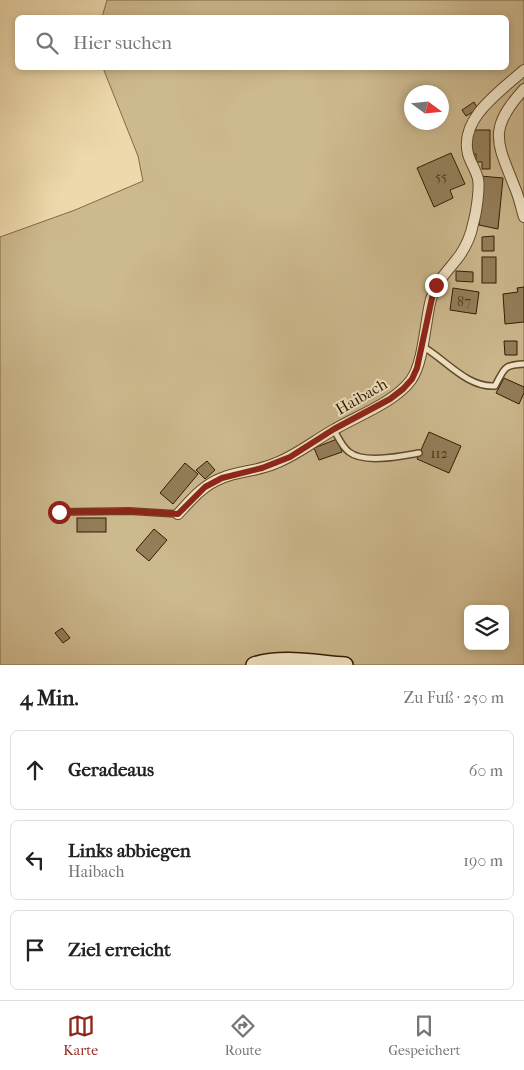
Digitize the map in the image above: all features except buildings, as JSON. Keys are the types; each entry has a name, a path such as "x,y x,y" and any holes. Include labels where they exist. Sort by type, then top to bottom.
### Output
{"main road":[{"path":"254,665 265,662 290,661 345,665"}],"street":[{"name":"Haibach","path":"178,514 205,487 222,478 276,464 290,457 334,429 390,399 412,379 417,368 436,285 461,254 474,223 478,180 468,153 468,133 480,111 524,70"},
{"path":"524,89 504,114 499,135 503,159 516,189 524,217"}],"lane":[{"path":"422,346 468,380 485,386 495,386 504,368 510,365 524,364"},
{"path":"334,429 343,446 350,453 359,457 397,456 419,452"},
{"path":"59,512 129,511 178,514"}],"shaded area":[{"path":"107,0 524,0 524,665 0,665 0,237 75,210 143,181 138,156 104,70 509,70 509,15 103,15"}],"route":[{"path":"59,512 129,511 178,514 205,487 222,478 276,464 334,429 390,399 412,379 417,368 436,285"}]}
